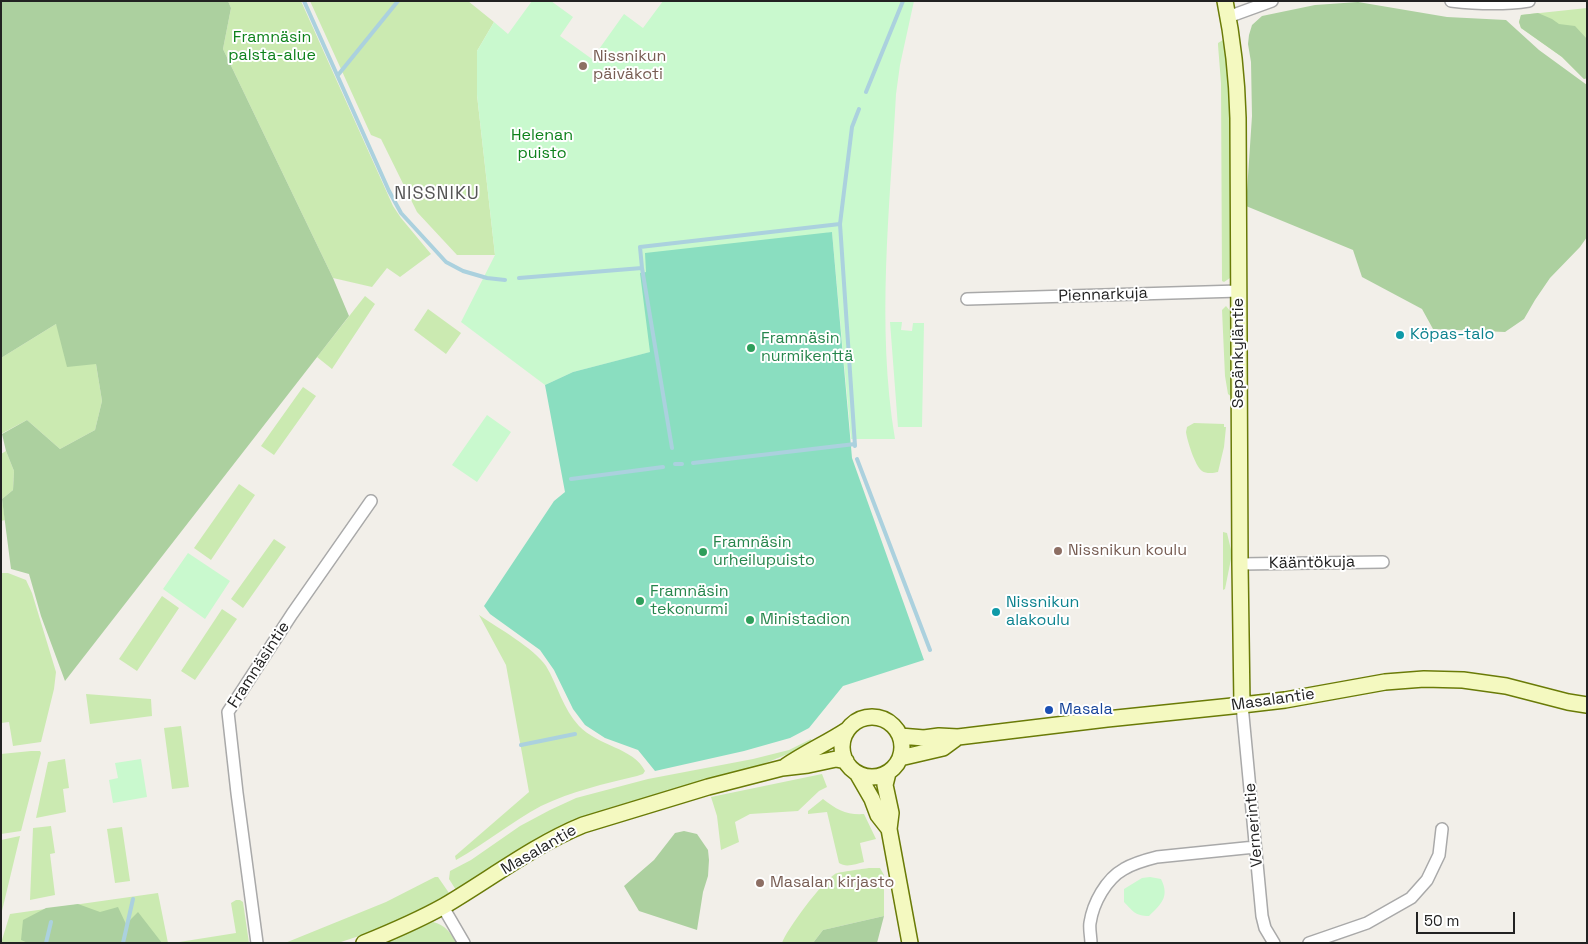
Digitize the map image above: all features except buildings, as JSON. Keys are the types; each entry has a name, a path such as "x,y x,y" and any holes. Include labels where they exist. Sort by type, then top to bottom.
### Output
{"street":[{"name":"Sepänkyläntie","path":"1225,1 1236,73 1242,705"},
{"path":"1228,17 1272,1"},
{"path":"1450,1 1477,4 1529,1"},
{"name":"Piennarkuja","path":"966,299 1239,291"},
{"name":"Framnäsintie","path":"257,943 228,712 292,614 371,501"},
{"name":"Kääntökuja","path":"1240,564 1383,562"},
{"name":"Masalantie","path":"900,736 924,738 939,736 958,737 1285,700 1385,682 1443,679 1506,686 1587,705"},
{"name":"Vernerintie","path":"1242,705 1263,922 1274,943"},
{"path":"857,773 870,777 882,775 896,766 900,758 902,743 896,729 890,723 878,717 858,720 847,730 843,740 842,751 846,761 857,773 872,799 878,816 889,829"},
{"name":"Masalantie","path":"782,768 847,730"},
{"name":"Masalantie","path":"900,758 943,748 958,737"},
{"name":"Masalantie","path":"364,943 442,907 568,830 621,812 782,768 836,760 846,761"},
{"path":"888,772 885,785 891,813 889,829 910,943"},
{"path":"1310,943 1367,923 1411,898 1427,880 1439,855 1442,829"},
{"path":"1091,943 1090,924 1101,893 1118,873 1125,868 1157,857 1256,847"},
{"path":"442,907 464,943"}],"green space":[{"path":"1,1 228,1 231,8 223,49 333,278 349,316 65,681 41,616 29,574 11,569 2,499 13,490 14,471 2,434 27,420 60,449 95,430 102,401 96,364 67,367 56,324 1,358"},
{"name":"Framnäsin palsta-alue","path":"228,1 301,1 393,206 431,254 400,277 387,268 372,287 333,278 223,49 231,8"},
{"path":"310,1 468,1 494,22 477,51 477,95 495,255 457,255 417,212 381,139 371,135"},
{"name":"Helenan puisto","path":"532,1 551,1 573,17 560,36 592,59 624,14 643,28 663,1 914,1 900,65 896,94 886,266 886,353 895,439 851,439 832,232 641,273 651,352 573,372 545,385 461,322 495,255 477,95 477,51 494,22 508,34"},
{"path":"1358,2 1447,17 1506,20 1539,50 1587,85 1587,237 1580,247 1550,278 1524,319 1505,332 1433,329 1422,309 1362,277 1353,250 1246,206 1252,116 1251,62 1248,44 1252,25 1262,16 1315,5"},
{"path":"1587,8 1587,78 1584,79 1562,57 1521,28 1519,22 1521,15"},
{"path":"1538,13 1559,24 1575,26 1587,39 1587,78 1584,79 1562,57 1521,28 1519,22 1521,15"},
{"path":"1223,40 1226,42 1230,85 1232,272 1230,278 1224,282 1222,281 1221,83 1218,45"},
{"name":"Framnäsin urheilupuisto","path":"832,232 852,458 924,660 843,686 809,728 790,738 744,751 655,771 638,750 605,738 585,725 573,709 554,670 540,650 490,614 484,606 554,501 565,492 545,385 573,372 650,352 640,273 646,272 645,253"},
{"path":"365,296 375,304 332,369 317,357"},
{"path":"1226,306 1232,316 1233,398 1228,394 1225,376 1222,310"},
{"path":"428,309 461,333 446,354 414,330"},
{"path":"890,322 902,322 901,330 912,331 913,323 924,323 922,427 898,427"},
{"path":"56,324 96,364 102,401 95,430 60,449 27,420 1,434 1,358"},
{"path":"303,387 316,396 274,455 261,446"},
{"path":"487,415 511,432 477,482 452,465"},
{"path":"1194,423 1224,424 1224,427 1226,427 1224,447 1218,472 1204,472 1197,464 1186,432 1187,427"},
{"path":"6,451 14,471 13,490 2,499 5,520 1,521 1,454"},
{"path":"239,484 255,495 211,560 194,548"},
{"path":"1223,532 1227,533 1232,554 1225,589 1223,590"},
{"path":"274,539 286,547 243,608 231,599"},
{"path":"188,553 230,581 205,619 163,589"},
{"path":"1,573 8,573 26,580 32,593 56,672 54,689 41,742 13,746 9,722 1,723"},
{"path":"162,596 179,608 137,671 119,659"},
{"path":"222,609 237,619 195,680 181,671"},
{"path":"479,615 525,645 540,659 546,666 573,719 579,726 587,733 633,757 645,771 643,774 576,792 541,806 456,860 455,856 529,792 506,665"},
{"path":"86,694 151,699 152,716 90,724"},
{"path":"181,726 189,787 172,789 164,728"},
{"path":"811,739 813,744 753,768 616,806 575,820 520,849 456,890 449,879 450,871 471,860 520,826 576,798 648,779 753,759 789,750"},
{"path":"40,751 41,753 21,831 1,834 1,754"},
{"path":"65,759 69,788 63,789 66,812 36,818 48,762"},
{"path":"141,759 147,797 113,803 109,780 118,778 115,763"},
{"path":"822,774 827,787 819,791 798,811 750,814 735,822 739,842 721,850 717,816 711,797"},
{"path":"823,799 842,811 852,814 864,814 876,839 860,843 864,862 854,865 839,863 827,812 808,814 808,811"},
{"path":"51,826 55,853 50,854 55,895 30,900 33,828"},
{"path":"122,827 130,881 115,883 107,829"},
{"path":"684,831 697,834 708,850 708,876 703,892 697,930 639,911 624,886 654,860 675,833"},
{"path":"20,836 1,915 1,840"},
{"path":"880,868 884,875 884,916 823,930 813,943 782,943 806,906 829,879 837,873"},
{"path":"438,877 449,893 399,920 338,943 285,943 386,902"},
{"path":"1142,878 1161,879 1165,891 1163,900 1149,916 1140,915 1124,902 1124,889"},
{"path":"158,893 168,943 1,943 10,914"},
{"path":"236,900 243,902 249,943 173,943 236,933 231,903"},
{"path":"78,904 100,912 118,907 126,924 138,912 162,943 28,943 21,940 23,920 46,908"},
{"path":"884,916 877,943 813,943 823,930"},
{"path":"433,922 447,929 457,943 386,943"}],"waterway":[{"path":"304,1 389,191 401,213 446,262 463,271 487,278 505,280"},
{"path":"338,75 398,1"},
{"path":"866,92 903,1"},
{"path":"840,224 852,127 859,109"},
{"path":"519,278 642,268 640,247 840,224 855,446"},
{"path":"642,268 672,448"},
{"path":"693,463 855,444"},
{"path":"857,459 930,650"},
{"path":"675,464 682,464"},
{"path":"571,479 663,467"},
{"path":"521,745 575,734"},
{"path":"123,943 133,899"},
{"path":"46,943 51,922"}],"place":[{"name":"Nissnikun päiväkoti","path":"583,66"},
{"name":"Köpas-talo","path":"1400,335"},
{"name":"Framnäsin nurmikenttä","path":"751,348"},
{"name":"Nissnikun koulu","path":"1058,551"},
{"name":"Framnäsin urheilupuisto","path":"703,552"},
{"name":"Framnäsin tekonurmi","path":"640,601"},
{"name":"Nissnikun alakoulu","path":"996,612"},
{"name":"Ministadion","path":"750,620"},
{"name":"Masala","path":"1049,710"},
{"name":"Masalan kirjasto","path":"760,883"}],"district":[{"name":"NISSNIKU","path":"437,194"}]}
